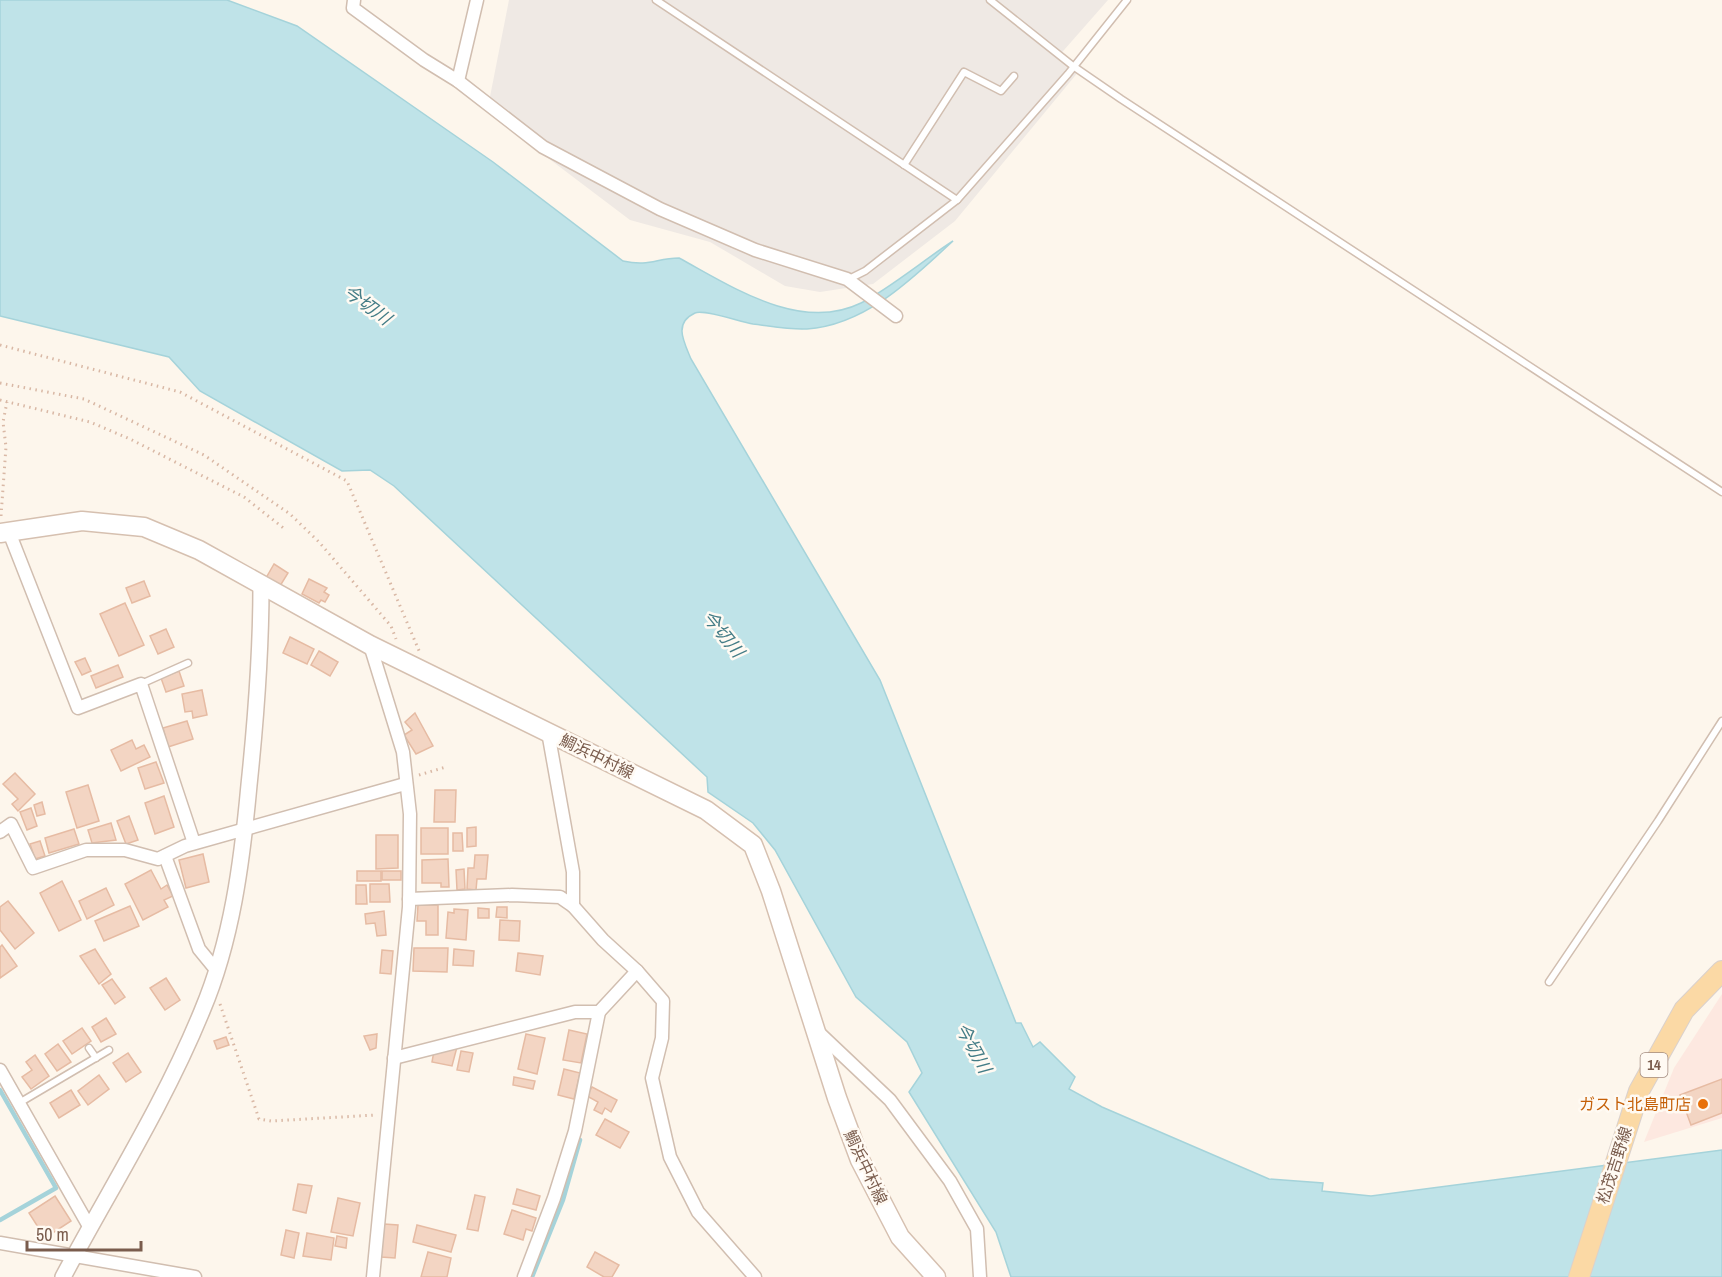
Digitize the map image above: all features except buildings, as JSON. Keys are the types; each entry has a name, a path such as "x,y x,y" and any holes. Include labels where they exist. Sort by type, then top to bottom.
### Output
{"main road":[{"name":"鯛浜中村線","path":"3,529 82,521 144,527 199,550 370,645 421,668 706,810 753,845 771,891 860,1160 900,1237 936,1277"},
{"name":"松茂吉野線","path":"1579,1277 1639,1091 1684,1010 1722,972"}],"street":[{"path":"354,0 353,8 424,60 458,81 543,147 660,209 754,250 847,279 896,316"},
{"path":"458,81 477,0"},
{"path":"3,529 78,708 141,684 194,843"},
{"path":"61,1275 90,1228 177,1069 215,977 233,908 245,828 260,675 261,586"},
{"path":"370,645 403,752 410,814 409,899 373,1277"},
{"path":"548,732 573,873 573,906"},
{"path":"0,832 12,824 33,868 86,850 125,850 158,859 194,843 405,782"},
{"path":"165,856 200,949 215,977"},
{"path":"409,899 560,897 573,906 603,940 637,971 663,1001 662,1038 652,1078 670,1156 698,1212 755,1277"},
{"path":"524,1277 554,1198 575,1131 599,1012 637,971"},
{"path":"394,1058 564,1014 599,1012"},
{"path":"816,1029 890,1100 950,1181 976,1229 980,1277"},
{"path":"0,1070 90,1228"},
{"path":"0,1243 195,1277"}],"lane":[{"path":"656,0 957,200"},
{"path":"990,0 1073,66 1121,99 1722,492"},
{"path":"847,279 865,271 957,200 1127,0"},
{"path":"904,165 964,72 1001,91 1014,76"},
{"path":"141,684 188,663"},
{"path":"1550,982 1722,721"},
{"path":"89,1048 96,1058"},
{"path":"19,1103 110,1050"}],"path":[{"path":"0,345 180,392 347,481 420,648 421,668"},
{"path":"0,382 84,399 204,455 290,514 319,542 391,626 403,660"},
{"path":"0,400 90,422 130,439 244,497 286,530"},
{"path":"3,529 6,447 3,422 7,402"},
{"path":"405,782 446,767"},
{"path":"215,977 259,1119 271,1121 387,1115"}],"shaded area":[{"path":"509,0 1108,0 1057,58 1079,71 955,221 873,284 820,292 785,286 710,242 630,220 487,112"},
{"path":"1722,994 1722,1118 1644,1142 1674,1068"}],"water":[{"name":"今切川","path":"0,0 227,0 297,26 493,162 623,261 647,263 679,258 743,292 790,309 814,313 838,311 861,303 953,241 922,270 887,297 849,319 829,326 794,329 753,324 700,312 688,317 682,327 682,333 691,359 880,680 1016,1023 1021,1023 1033,1047 1040,1042 1075,1077 1069,1089 1102,1107 1269,1179 1323,1183 1322,1191 1371,1196 1722,1150 1722,1277 1011,1277 996,1232 909,1092 922,1073 907,1042 856,997 775,850 753,823 708,792 707,777 394,486 370,470 342,471 200,391 169,357 0,316"}],"waterway":[{"path":"0,1090 56,1188 0,1220"},
{"path":"532,1277 563,1200 580,1140"}],"place":[{"name":"ガスト北島町店","path":"1703,1104"}]}
